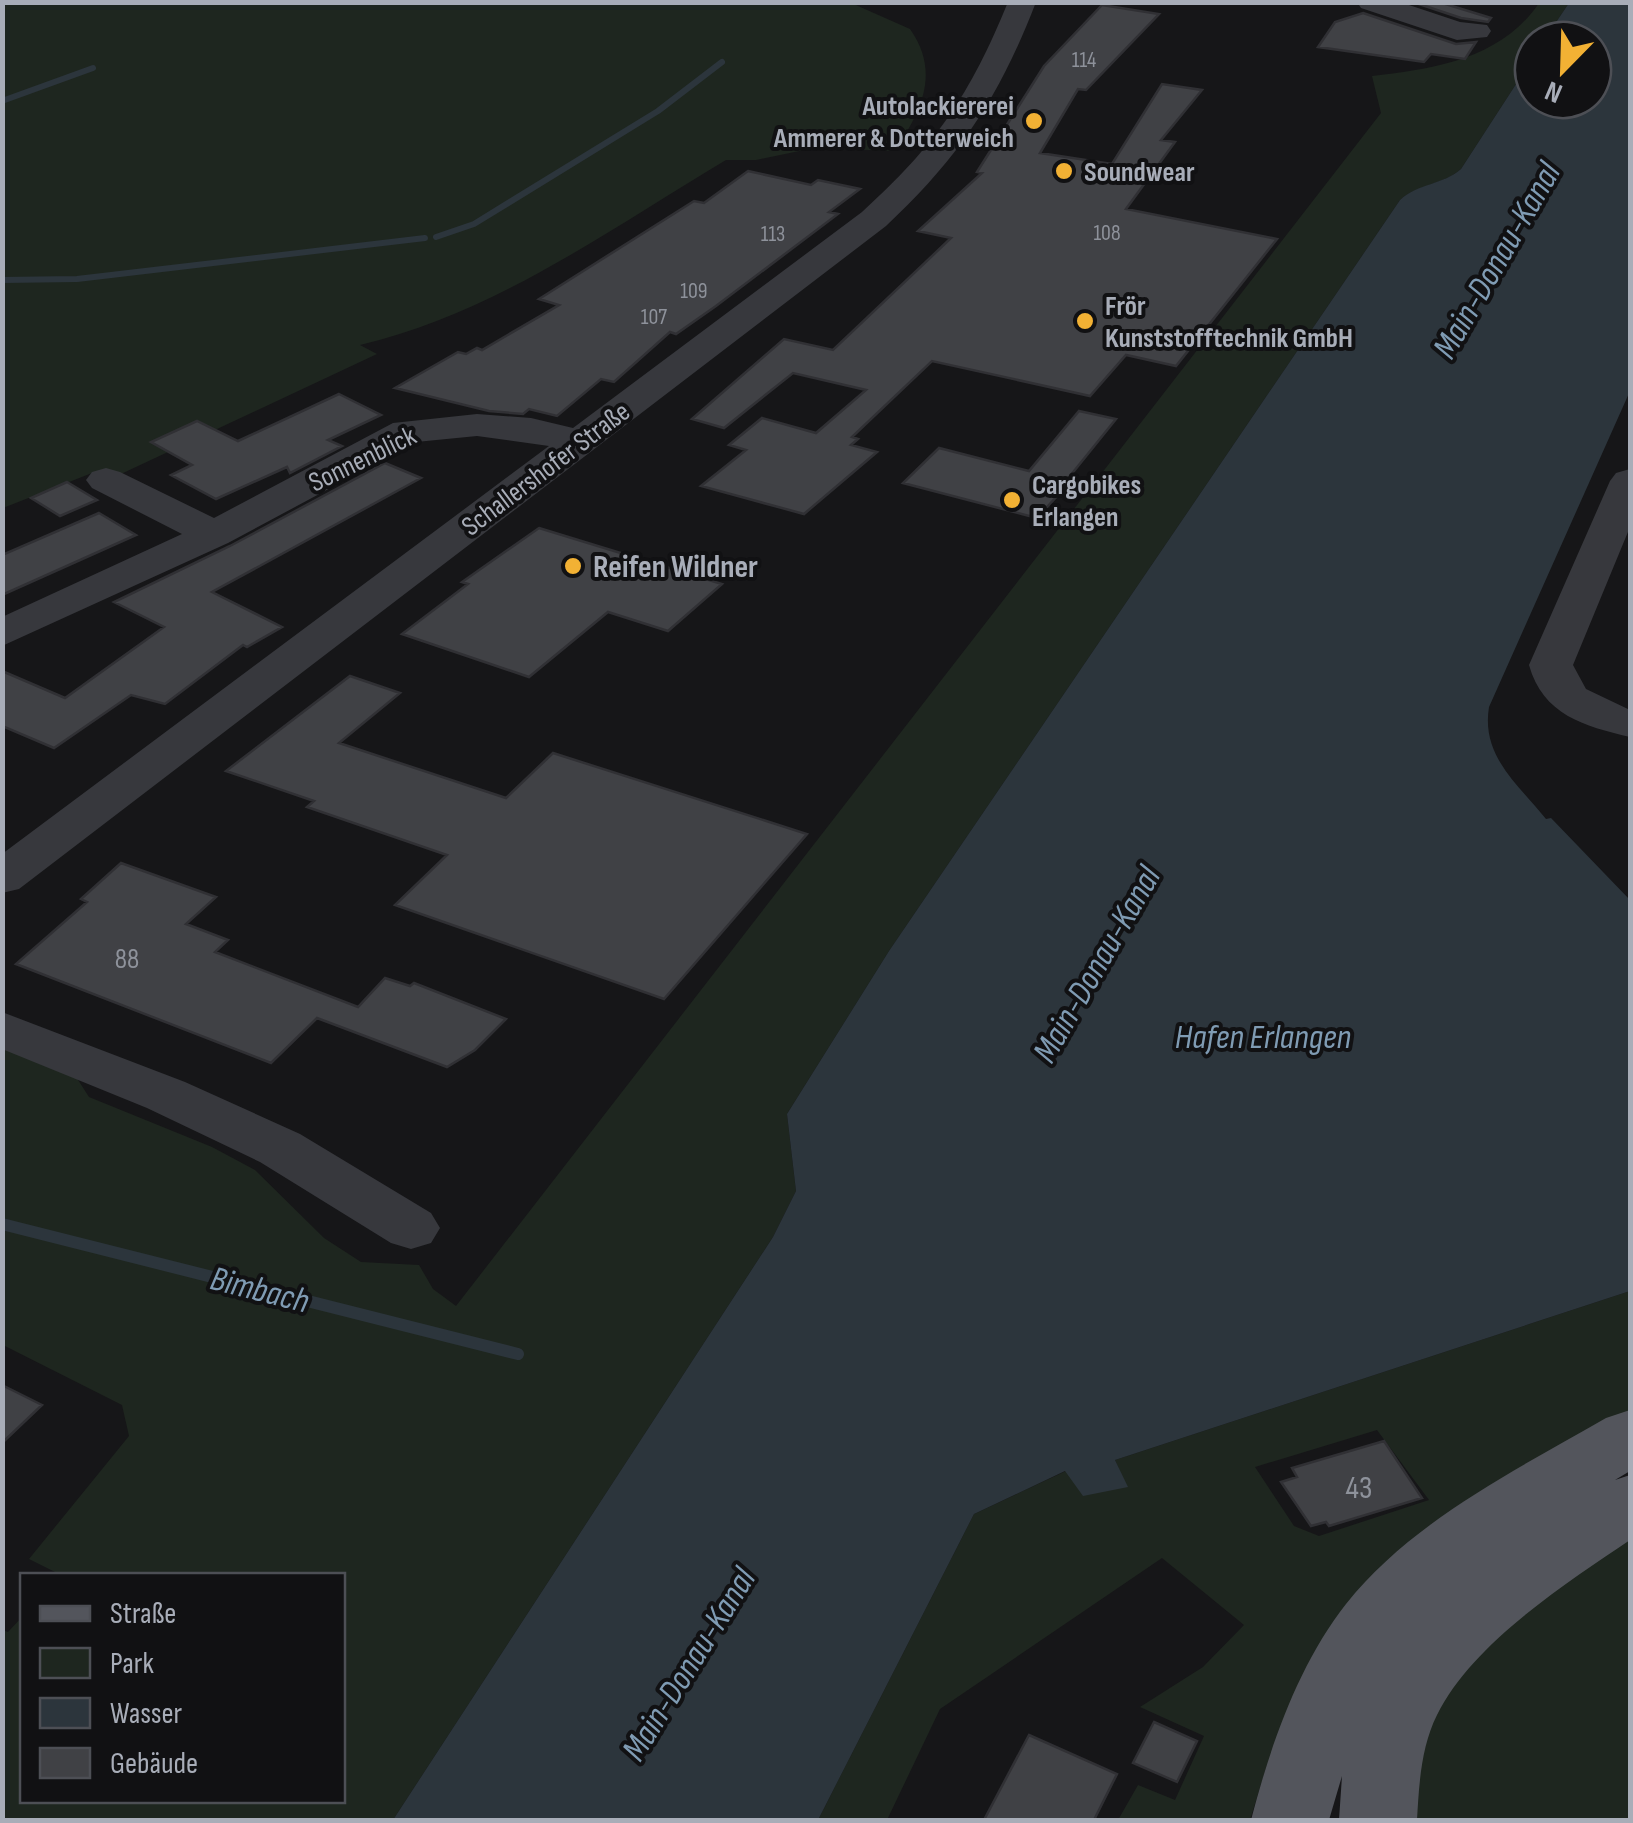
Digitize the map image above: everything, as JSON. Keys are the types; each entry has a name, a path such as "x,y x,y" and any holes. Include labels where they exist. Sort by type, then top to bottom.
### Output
{"main road":[{"path":"1290,1820 1316,1734 1347,1666 1374,1625 1432,1568 1522,1502 1630,1437"},
{"path":"1378,1820 1389,1746 1412,1688 1454,1638 1540,1562 1630,1504"}],"street":[{"name":"Schallershofer Straße","path":"2,878 825,257 918,180 969,119 1022,2"},
{"path":"1371,2 1457,31 1478,31"},
{"name":"Sonnenblick","path":"2,634 214,534 407,431 477,425 531,429 580,442"},
{"path":"106,480 214,534"},
{"path":"1630,481 1551,665 1555,684 1570,702 1612,720 1630,722"},
{"path":"2,1028 166,1095 280,1148 411,1228"}],"green space":[{"path":"849,2 910,29 924,61 924,91 913,121 895,151 814,148 756,160 726,160 595,241 504,291 409,331 360,345 377,354 106,481 92,473 3,508 3,3"},
{"path":"1539,3 1569,3 1558,20 1525,20"},
{"path":"1513,31 1513,89 1461,169 1400,200 889,951 787,1114 796,1191 773,1237 393,1820 3,1820 3,1630 8,1632 20,1619 20,1803 345,1803 345,1573 57,1573 29,1559 129,1436 122,1405 3,1345 2,1042 71,1069 89,1097 212,1147 255,1170 324,1238 361,1262 419,1265 433,1289 456,1306 1381,113 1372,76 1442,65"},
{"path":"1630,1291 1630,1414 1543,1465 1267,1765 1250,1820 1118,1820 1138,1785 1175,1800 1204,1736 1140,1707 1203,1667 1244,1625 1162,1558 940,1709 887,1820 818,1820 974,1514 1066,1471 1127,1487 1115,1460","holes":["1377,1430 1429,1500 1319,1536 1294,1526 1255,1467"]},
{"path":"1630,1536 1630,1820 1409,1820 1424,1740 1443,1701 1463,1673 1544,1597"}],"water":[{"name":"Hafen Erlangen","path":"1569,3 1630,3 1630,391 1489,707 1488,724 1496,754 1513,781 1546,819 1551,818 1630,900 1630,1291 1115,1460 1128,1487 1083,1496 1065,1471 974,1514 818,1820 393,1820 773,1237 796,1191 787,1114 889,951 1400,200 1461,169 1513,89 1513,120 1613,120 1613,20 1558,20"}],"building":[{"path":"1413,2 1439,2 1491,18 1488,22 1461,18"},
{"path":"1102,5 1159,14 1086,90 1078,89 1040,153 1112,164 1162,84 1202,90 1161,140 1175,142 1126,209 1277,239 1176,366 1126,355 1090,396 932,361 852,437 858,439 851,445 877,452 804,514 701,486 746,450 729,445 762,418 816,433 866,390 793,373 724,428 692,419 784,339 833,350 951,238 918,231 982,173 977,172 1044,66"},
{"path":"1363,13 1456,44 1476,42 1465,59 1431,54 1424,62 1318,47 1335,22"},
{"path":"748,171 811,185 818,180 860,189 829,212 838,214 716,306 676,334 670,332 614,382 601,379 557,416 529,409 523,414 489,411 395,388 458,352 482,350 559,305 539,299 694,201 704,203"},
{"path":"339,394 381,415 328,440 342,446 290,473 287,467 216,499 171,475 192,465 151,442 197,421 238,441"},
{"name":"Cargobikes Erlangen","path":"1079,411 1116,419 1066,481 1070,482 1037,518 903,483 939,448 1029,471"},
{"path":"385,463 421,478 212,592 282,627 247,647 243,645 165,704 131,695 54,748 2,726 2,671 65,698 164,627 114,602 230,546"},
{"path":"67,482 97,500 60,516 31,498"},
{"path":"99,513 136,535 2,595 2,555"},
{"path":"539,528 722,584 668,631 608,612 529,677 402,634 468,584 462,582"},
{"path":"350,676 400,693 339,743 506,798 553,753 807,834 664,999 395,905 447,855 307,807 314,801 226,771"},
{"path":"121,863 216,897 186,924 228,940 215,952 358,1007 385,978 410,986 414,983 506,1019 475,1050 447,1067 317,1018 271,1063 16,964 87,902 81,899"},
{"path":"2,1385 42,1405 2,1443"},
{"path":"1384,1441 1422,1498 1329,1526 1326,1522 1311,1526 1281,1482 1297,1477 1292,1468"},
{"path":"1154,1722 1197,1741 1177,1782 1133,1763"},
{"path":"1029,1735 1117,1774 1094,1820 984,1820"}],"waterway":[{"path":"436,237 474,224 658,111 722,62"},
{"path":"2,101 93,68"},
{"path":"2,280 77,279 425,238"},
{"name":"Bimbach","path":"2,1224 518,1354"}],"place":[{"name":"Autolackiererei Ammerer & Dotterweich","path":"1034,121"},
{"name":"Soundwear","path":"1064,171"},
{"name":"Frör Kunststofftechnik GmbH","path":"1085,321"},
{"name":"Cargobikes Erlangen","path":"1012,500"},
{"name":"Reifen Wildner","path":"573,566"}],"water label":[{"name":"Main-Donau-Kanal","path":"1496,260"},
{"name":"Main-Donau-Kanal","path":"1096,964"},
{"name":"Main-Donau-Kanal","path":"688,1664"}]}
